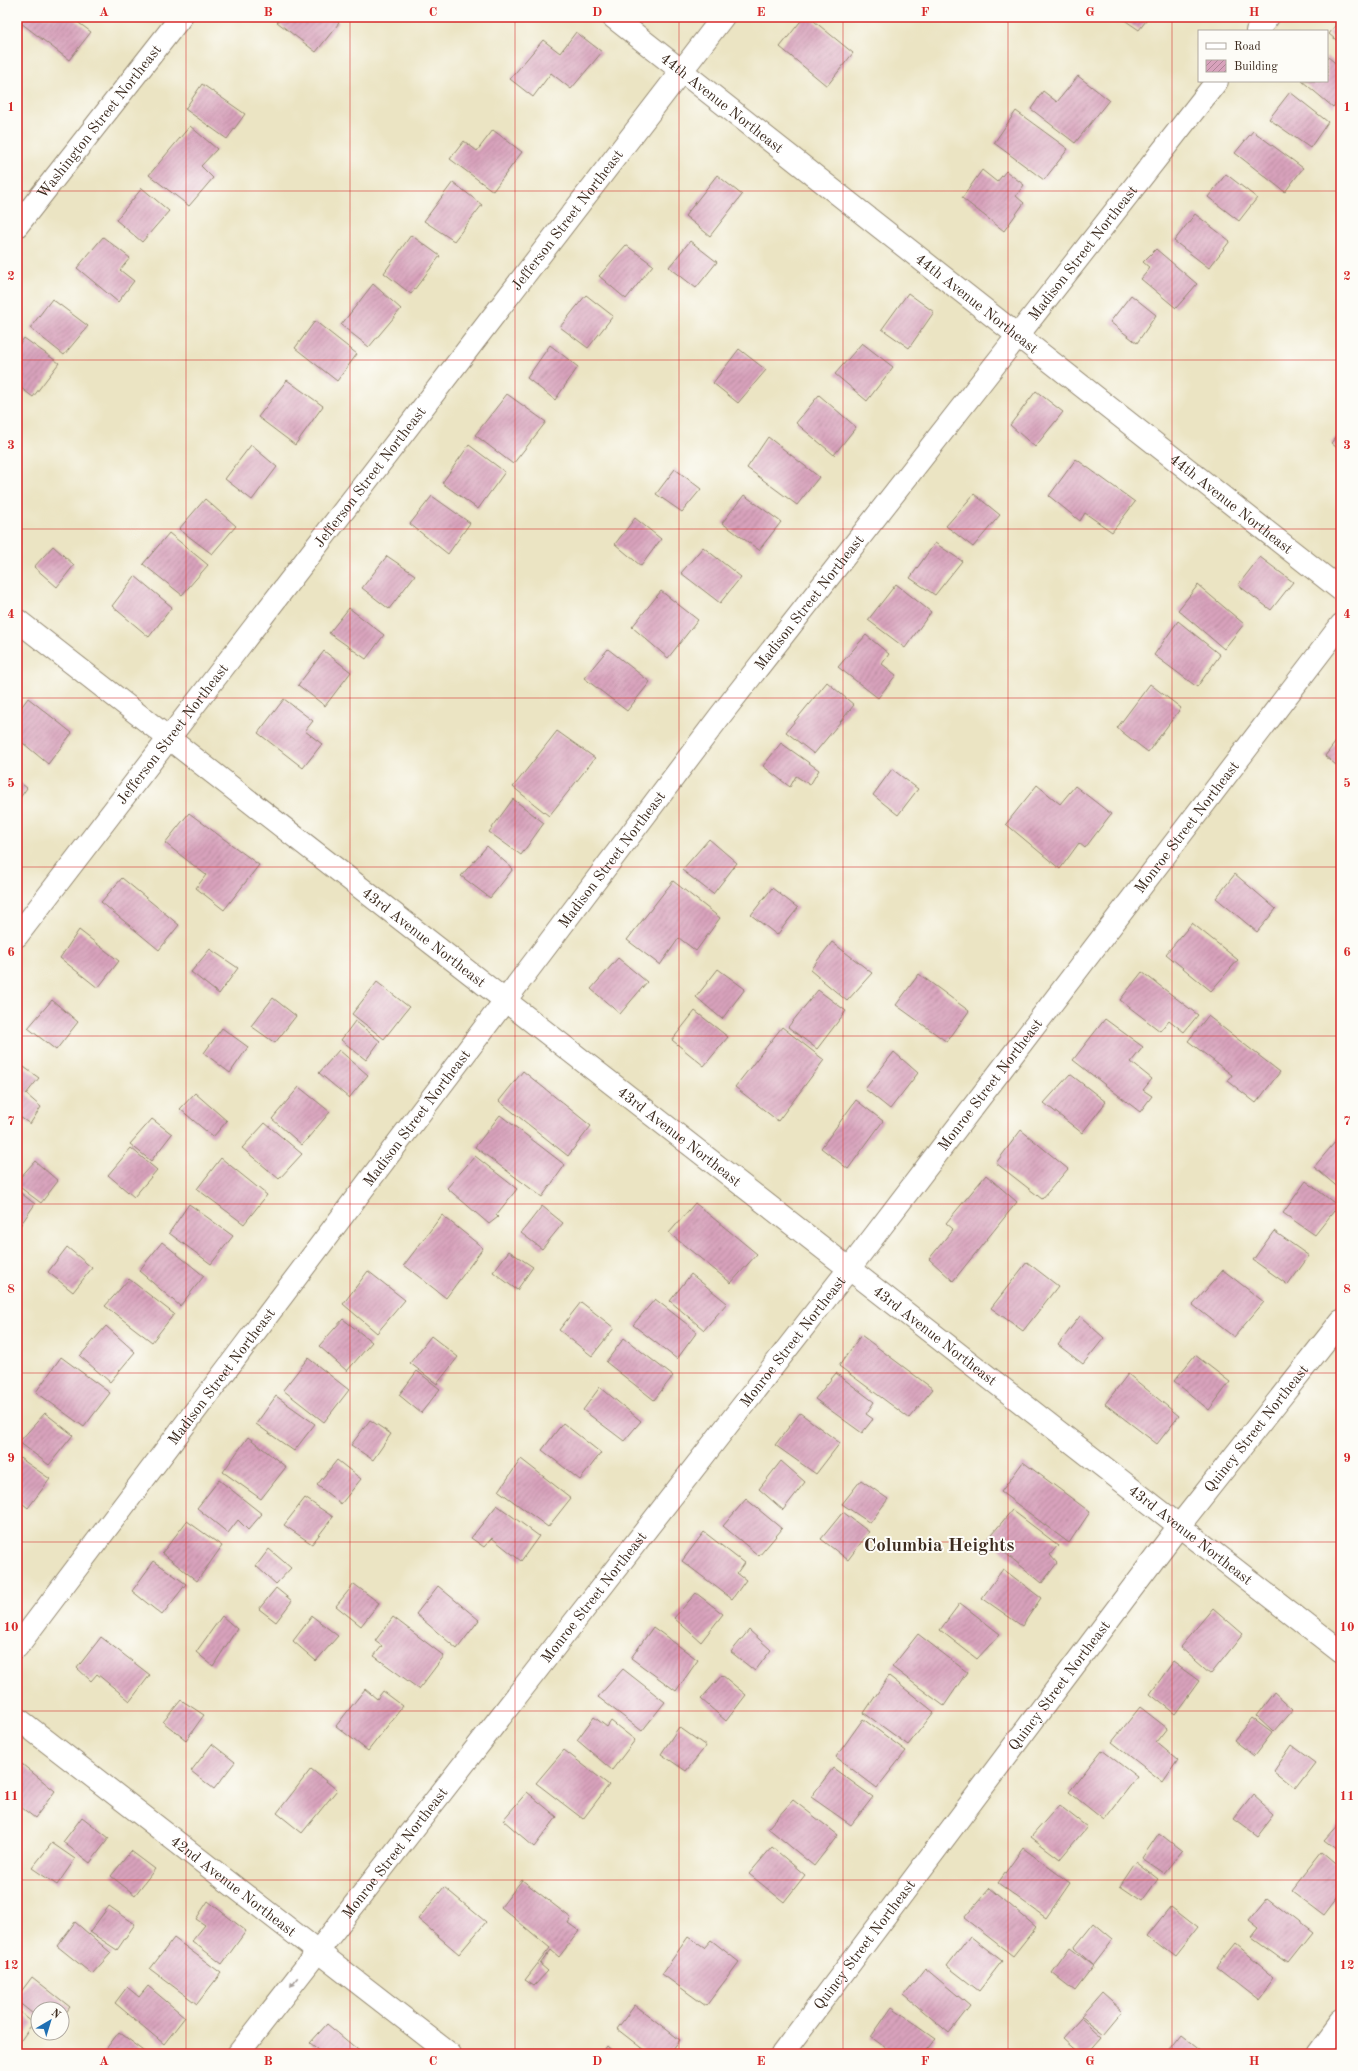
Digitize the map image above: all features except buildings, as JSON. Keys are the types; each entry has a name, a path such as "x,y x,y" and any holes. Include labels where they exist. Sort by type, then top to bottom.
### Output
{"street":[{"name":"Washington Street Northeast","path":"17,226 181,17"},
{"name":"44th Avenue Northeast","path":"613,17 1341,590"},
{"name":"Jefferson Street Northeast","path":"17,936 723,17"},
{"path":"1258,30 1268,17"},
{"name":"Madison Street Northeast","path":"17,1647 720,716 1216,82"},
{"name":"43rd Avenue Northeast","path":"17,620 1341,1652"},
{"name":"Monroe Street Northeast","path":"238,2054 849,1269 1341,625"},
{"name":"Quincy Street Northeast","path":"782,2054 1179,1526 1341,1321"},
{"name":"42nd Avenue Northeast","path":"17,1718 450,2054"},
{"path":"1318,2054 1341,2023"}],"district":[{"name":"Columbia Heights","path":"939,1544"}]}
